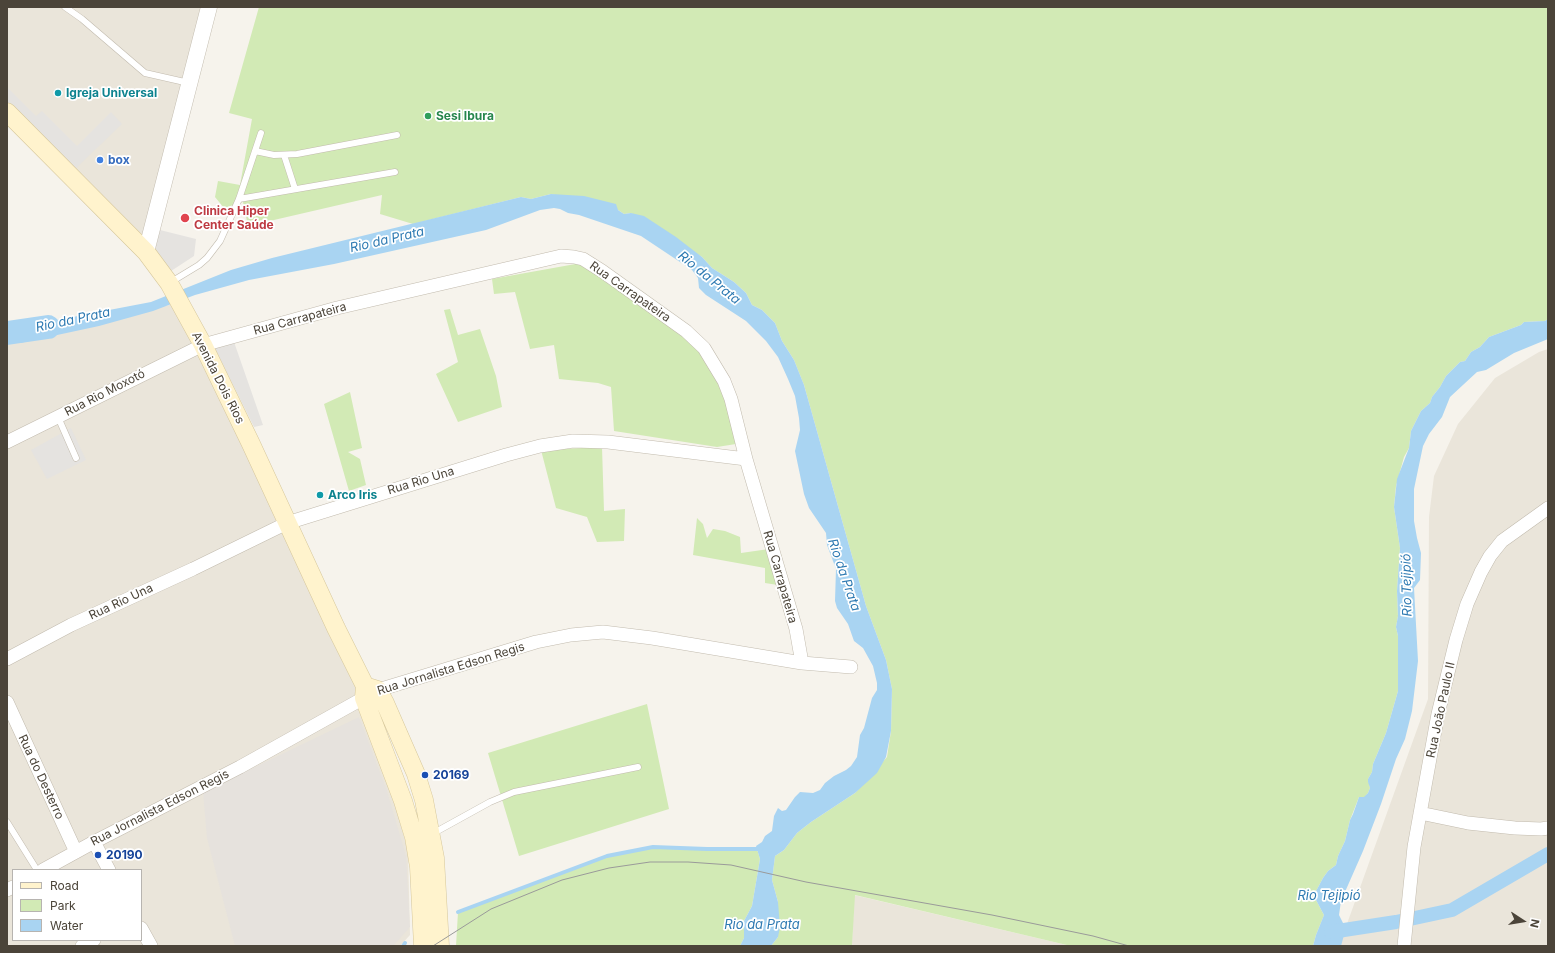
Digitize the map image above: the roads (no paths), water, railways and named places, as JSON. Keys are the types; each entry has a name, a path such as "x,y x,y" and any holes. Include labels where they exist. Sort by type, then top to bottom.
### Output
{"main road":[{"name":"Avenida Dois Rios","path":"7,112 146,252 171,286 251,444 336,628 369,691"},
{"path":"369,691 416,774 424,800 435,858 440,946"},
{"path":"369,691 414,838 419,867 423,946"}],"street":[{"path":"146,252 209,7"},
{"name":"Rua Carrapateira","path":"202,345 337,308 561,256 582,259 602,271 686,331 704,348 724,381 732,399 746,459 796,629 802,663"},
{"name":"Rua Rio Moxotó","path":"7,442 202,345"},
{"name":"Rua Rio Una","path":"7,659 71,625 287,523 506,455 540,446 573,441 608,442 746,459"},
{"name":"Rua João Paulo II","path":"1404,946 1414,847 1438,714 1456,640 1467,604 1480,572 1502,541 1548,508"},
{"name":"Rua Jornalista Edson Regis","path":"45,869 240,767 369,691 536,642 588,632 603,632 652,638 802,663 851,667"},
{"name":"Rua do Desterro","path":"7,702 76,852"},
{"path":"1420,813 1468,823 1522,828 1548,828"},
{"path":"94,842 108,869"},
{"path":"142,930 151,946"},
{"path":"82,946 92,941"}],"lane":[{"path":"65,7 82,18 145,73 189,83"},
{"path":"171,286 199,265 214,251 220,241 240,199 260,133"},
{"path":"255,151 284,156 397,135"},
{"path":"284,156 295,188"},
{"path":"240,199 295,188 395,172"},
{"path":"58,417 76,458"},
{"path":"431,835 490,802 514,792 638,767"},
{"path":"7,822 36,869"}],"water":[{"name":"Rio da Prata","path":"551,194 584,196 616,204 618,210 624,214 631,213 644,216 676,237 702,257 712,268 734,282 746,293 752,305 762,310 775,323 782,341 794,360 804,385 866,606 886,660 892,689 891,731 886,757 877,773 855,793 797,833 784,850 775,856 772,880 778,902 780,927 778,937 771,946 740,946 744,938 744,921 752,906 760,859 756,846 772,831 774,816 778,808 782,811 786,810 800,792 813,793 820,790 825,783 834,776 851,766 857,757 860,735 864,728 872,698 877,690 877,683 873,666 863,648 854,641 848,624 837,608 835,601 836,569 827,545 826,533 809,508 804,494 795,451 800,430 799,418 795,396 788,379 778,357 766,341 746,321 706,295 699,288 698,278 692,270 641,236 554,208 540,210 486,230 334,264 249,280 195,295 153,311 99,326 20,343 15,328 151,302 231,270 272,258 521,197 531,199"},
{"name":"Rio Tejipió","path":"1548,319 1548,339 1514,353 1486,370 1477,372 1450,397 1442,417 1429,434 1423,446 1414,489 1414,521 1421,553 1420,580 1414,588 1418,661 1412,711 1405,739 1396,759 1381,804 1363,851 1341,901 1339,915 1343,923 1344,935 1341,946 1313,946 1324,915 1316,900 1315,893 1328,871 1336,865 1359,797 1364,797 1368,793 1370,788 1368,779 1386,733 1398,691 1398,636 1396,627 1398,616 1397,591 1400,548 1394,507 1397,479 1409,448 1411,431 1421,411 1430,403 1432,397 1446,376 1460,362 1465,361 1471,352 1480,347 1489,337 1521,325 1524,322 1545,321"}],"waterway":[{"name":"Rio da Prata","path":"7,333 48,327"},
{"path":"458,912 607,856 653,847 761,849"},
{"path":"1331,932 1396,922 1452,910 1548,854"}],"tram line":[{"path":"433,946 491,909 562,880 609,868 650,862 688,862 731,865 806,882 992,915 1093,936 1129,946"}],"place":[{"name":"Igreja Universal","path":"58,93"},
{"name":"Sesi Ibura","path":"428,116"},
{"name":"box","path":"100,160"},
{"name":"Clinica Hiper Center Saúde","path":"185,218"},
{"name":"Arco Iris","path":"320,495"},
{"name":"20169","path":"425,775"},
{"name":"20190","path":"98,855"}]}
